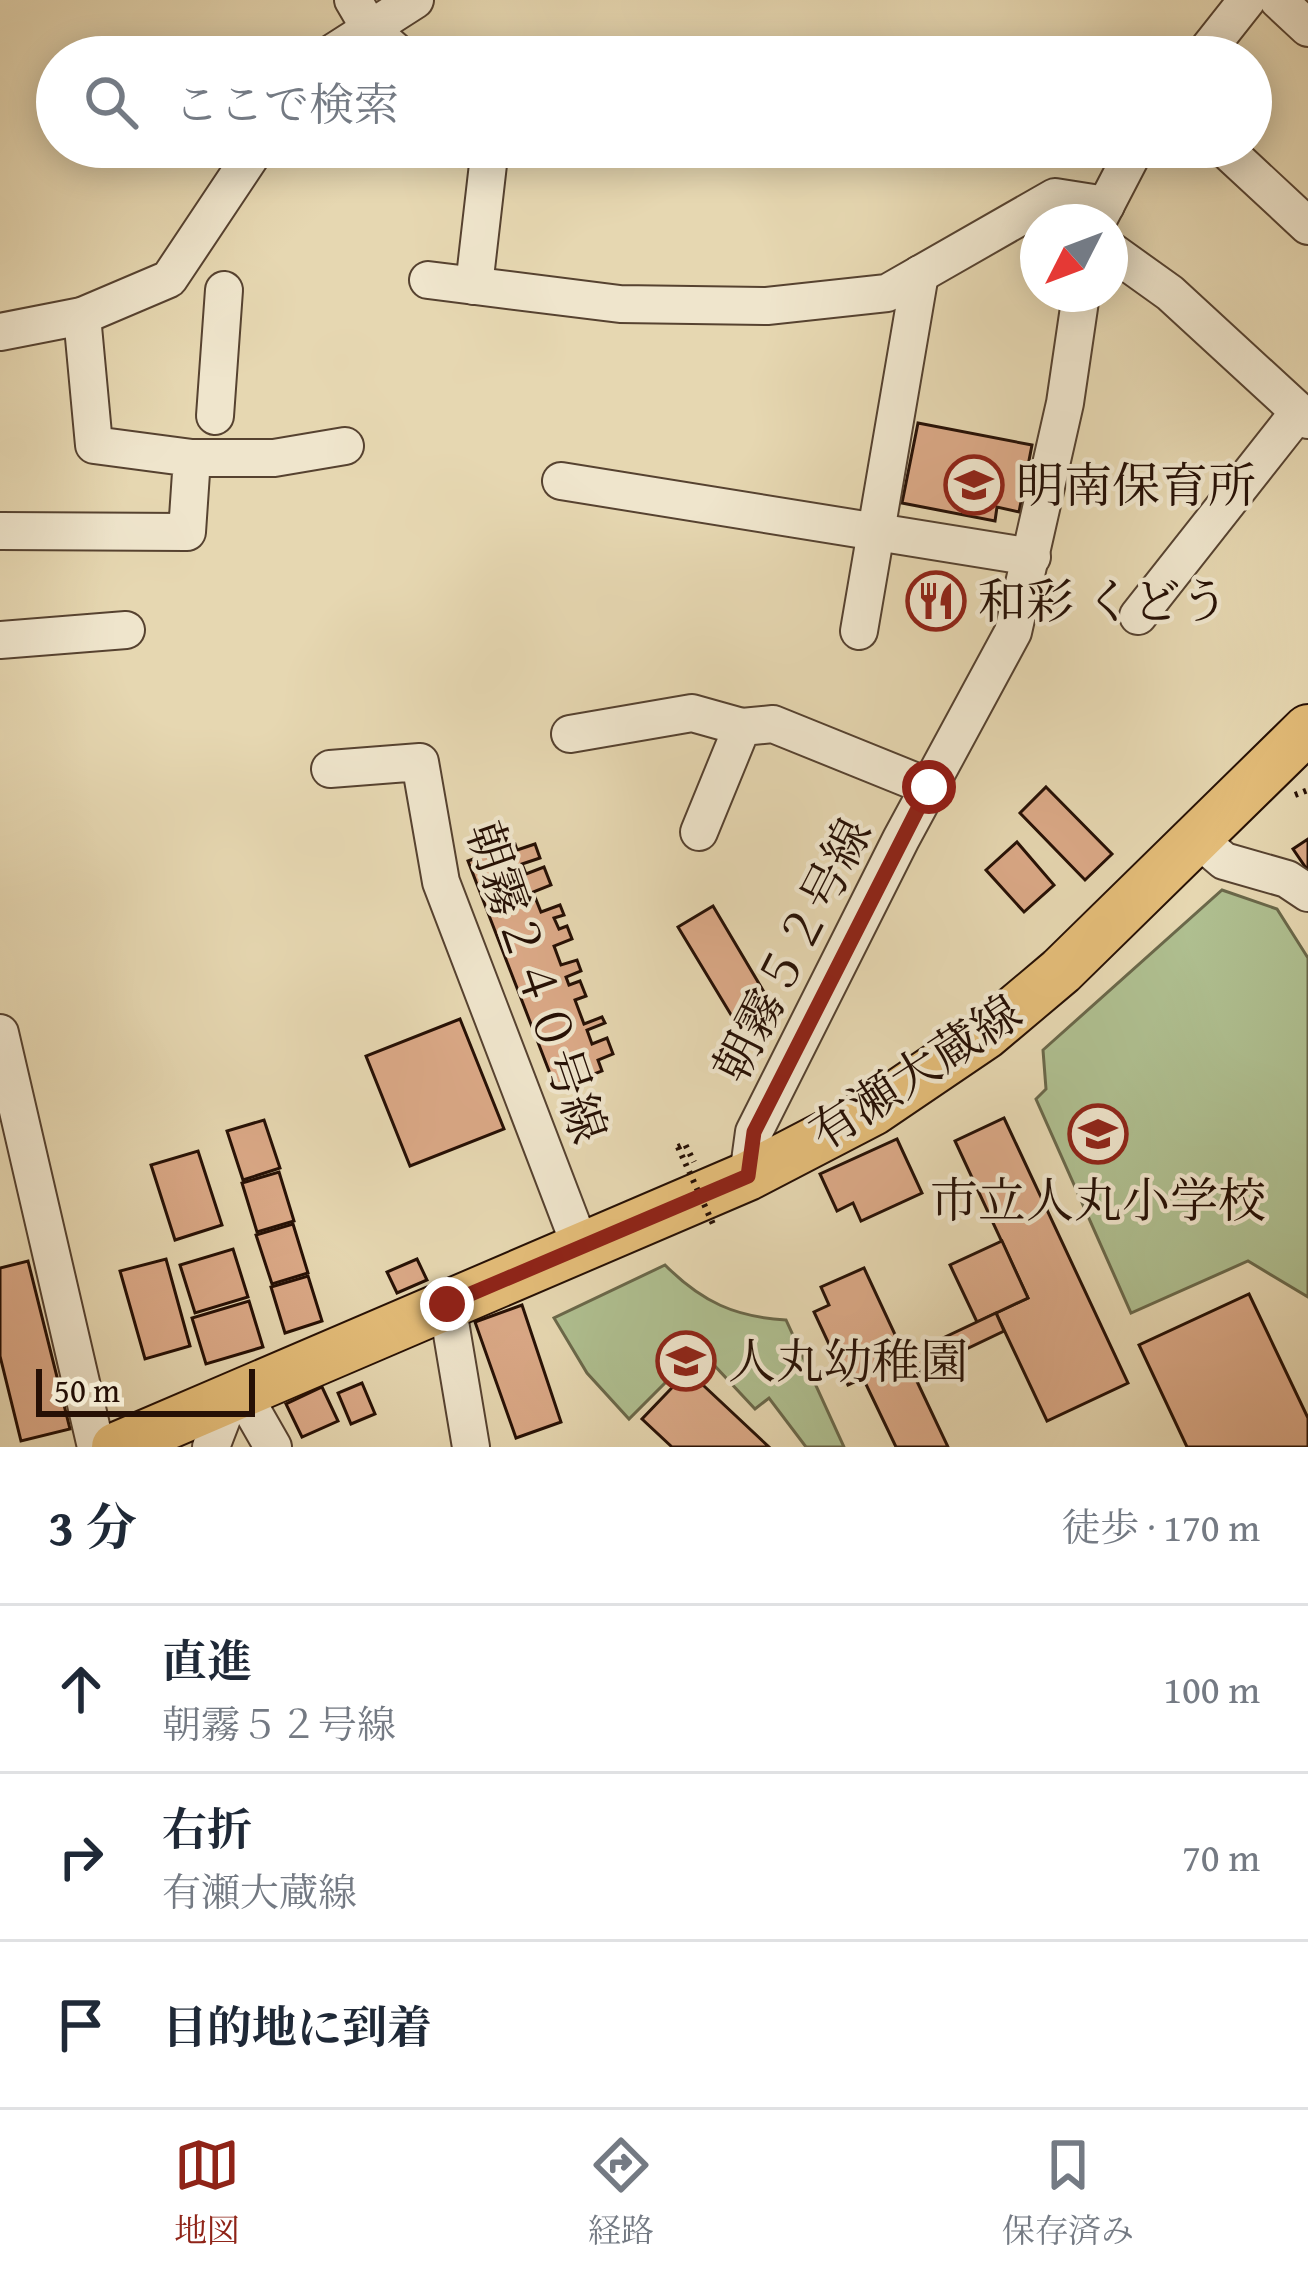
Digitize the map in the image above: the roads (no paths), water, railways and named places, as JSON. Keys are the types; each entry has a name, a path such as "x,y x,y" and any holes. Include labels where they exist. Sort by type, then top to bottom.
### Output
{"main road":[{"name":"有瀬大蔵線","path":"116,1447 748,1176 873,1111 986,1035 1061,971 1308,729"}],"street":[{"path":"382,36 362,14 416,0"},
{"path":"1219,36 1247,0"},
{"path":"1278,0 1308,28"},
{"path":"0,329 82,316 169,278 243,168"},
{"path":"474,286 488,168"},
{"path":"1106,204 1125,168"},
{"path":"1246,168 1308,226"},
{"path":"1042,204 1054,197 1075,204"},
{"path":"428,280 620,304 767,306 886,292 1020,217"},
{"path":"1128,263 1170,293 1303,417 1138,616"},
{"path":"859,631 920,274"},
{"path":"169,278 234,291 215,416"},
{"name":"朝霧５２号線","path":"748,1176 754,1132 1013,632 1065,404 1078,312"},
{"path":"82,316 94,445 192,458 274,458 345,446"},
{"path":"0,531 187,532 192,458"},
{"path":"561,481 1032,557"},
{"path":"0,640 126,630"},
{"path":"570,734 692,713 742,727 773,724 929,787"},
{"path":"699,832 742,727"},
{"name":"朝霧２４０号線","path":"331,770 420,762 441,883 581,1248"},
{"path":"1198,839 1224,861 1287,879 1308,893"},
{"path":"0,1033 96,1447"},
{"path":"447,1304 471,1447"},
{"path":"211,1447 236,1393"},
{"path":"236,1393 273,1447"}],"place":[{"name":"明南保育所","path":"974,485"},
{"name":"和彩 くどう","path":"936,601"},
{"name":"市立人丸小学校","path":"1098,1134"},
{"name":"人丸幼稚園","path":"686,1361"}]}
